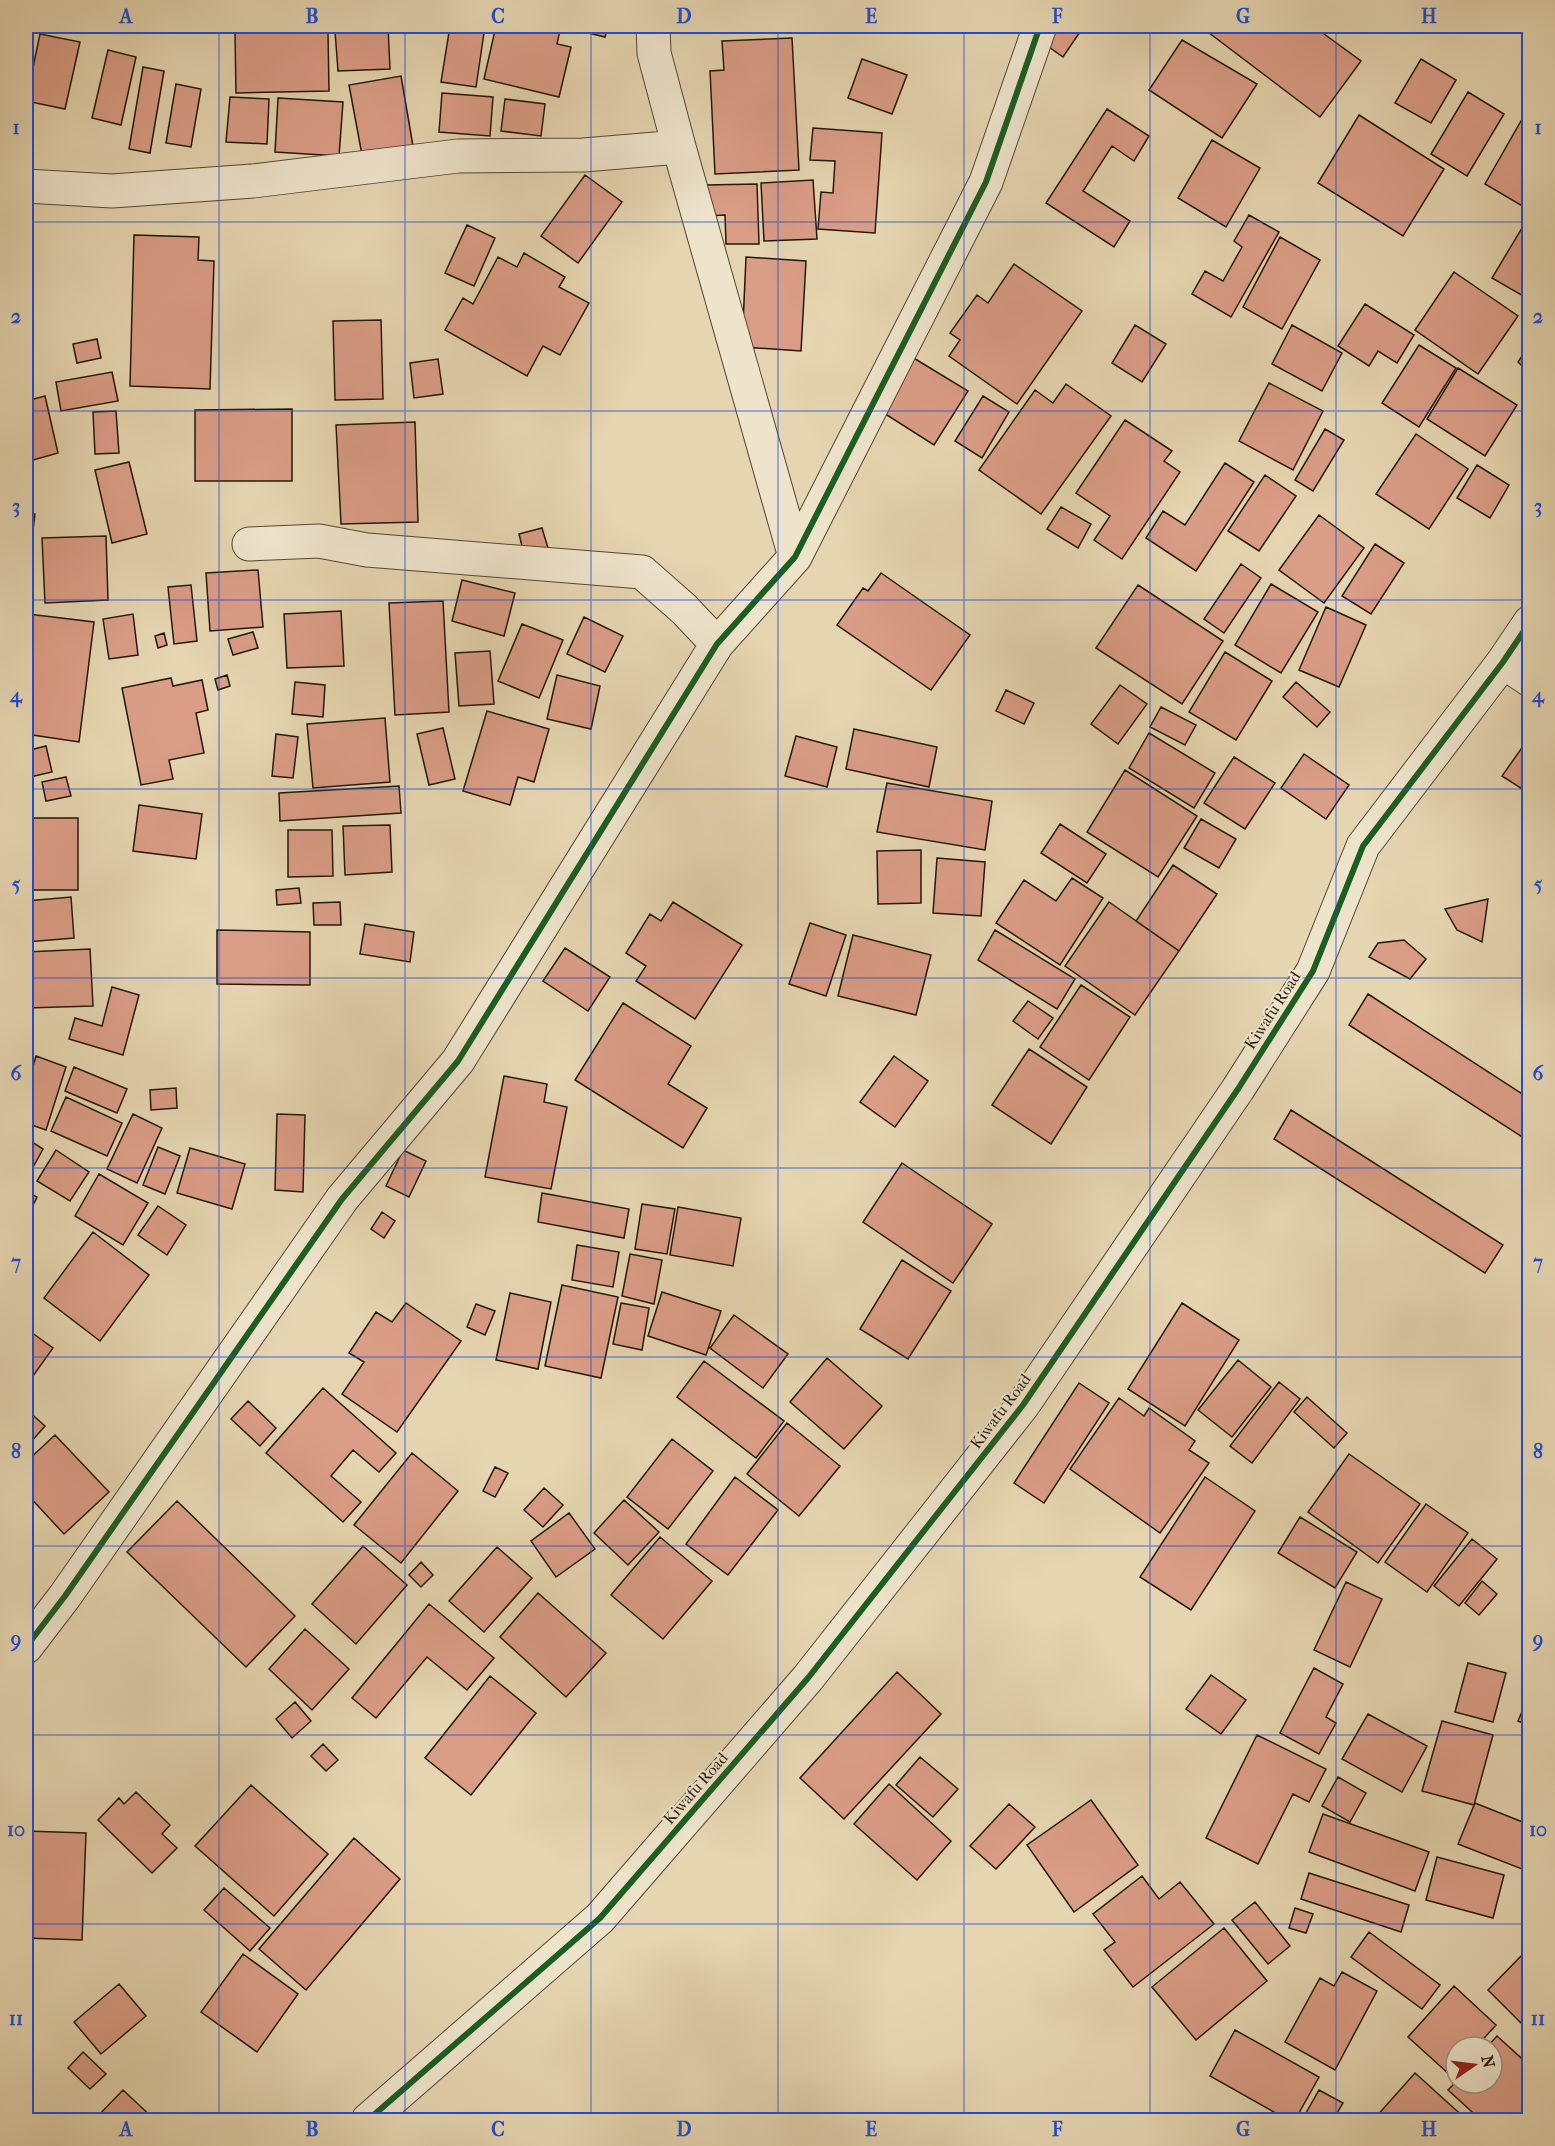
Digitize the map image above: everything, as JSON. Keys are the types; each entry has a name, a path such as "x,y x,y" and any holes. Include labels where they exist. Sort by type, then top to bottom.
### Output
{"street":[{"path":"652,26 654,53 679,147 795,557"},
{"path":"26,1647 79,1577 342,1199 458,1060 717,644 795,557 986,183 1040,26"},
{"path":"26,186 112,191 253,181 458,156 584,155 679,147"},
{"path":"249,544 319,541 367,550 642,572 684,609 717,644"},
{"name":"Kiwafu Road","path":"368,2121 600,1918 808,1678 1023,1406 1238,1089 1313,971 1363,846 1503,662 1530,622"},
{"path":"1503,662 1530,680"}],"building":[{"path":"450,26 485,26 476,87 441,82"},
{"path":"496,26 539,26 560,30 557,44 571,47 559,97 484,79"},
{"path":"560,26 608,26 605,37"},
{"path":"1053,26 1084,26 1063,57 1042,42"},
{"path":"1200,26 1313,26 1361,61 1320,117"},
{"path":"1484,26 1499,26 1496,32"},
{"path":"388,27 390,69 338,71 335,31"},
{"path":"328,32 329,91 236,93 235,33"},
{"path":"40,34 80,42 65,109 26,101"},
{"path":"792,38 799,170 715,174 710,71 724,70 722,41"},
{"path":"1182,40 1257,84 1222,138 1149,90"},
{"path":"108,50 136,57 121,125 92,118"},
{"path":"862,59 907,75 892,114 848,98"},
{"path":"1421,59 1456,80 1431,123 1395,103"},
{"path":"143,67 164,71 150,153 129,149"},
{"path":"401,76 413,146 362,155 349,85"},
{"path":"176,84 201,89 191,147 166,143"},
{"path":"1468,92 1504,114 1467,176 1431,154"},
{"path":"442,93 493,97 490,136 439,132"},
{"path":"230,97 269,99 267,144 226,142"},
{"path":"278,98 343,102 339,156 275,152"},
{"path":"505,99 545,104 541,136 501,131"},
{"path":"1107,109 1149,136 1134,161 1112,146 1083,191 1130,221 1114,247 1046,203"},
{"path":"1359,115 1444,169 1403,236 1318,183"},
{"path":"1521,121 1530,126 1530,196 1524,207 1485,184"},
{"path":"813,128 882,133 875,233 818,229 821,192 833,193 835,161 810,160"},
{"path":"1212,140 1260,168 1226,227 1178,198"},
{"path":"585,175 622,202 578,263 541,236"},
{"path":"813,180 817,239 764,241 761,183"},
{"path":"757,184 759,244 726,244 725,215 706,216 705,185"},
{"path":"1249,215 1279,232 1231,317 1192,294 1205,271 1223,281 1242,247 1234,241"},
{"path":"467,225 495,238 474,286 445,273"},
{"path":"1522,228 1530,233 1530,300 1492,278"},
{"path":"134,235 199,237 198,260 214,261 210,389 130,386"},
{"path":"1280,237 1320,260 1282,329 1243,307"},
{"path":"524,253 565,277 559,287 589,303 560,355 543,346 527,376 445,330 463,298 473,304 498,257 517,267"},
{"path":"746,257 806,261 801,351 742,347"},
{"path":"1014,264 1082,311 1017,404 949,356 960,340 950,333 977,295 988,303"},
{"path":"1454,272 1518,316 1478,374 1415,330"},
{"path":"1365,304 1414,335 1397,363 1378,351 1369,366 1338,346"},
{"path":"381,320 383,399 335,400 333,321"},
{"path":"1135,325 1166,344 1142,382 1112,363"},
{"path":"1292,325 1342,353 1322,391 1272,364"},
{"path":"97,339 101,358 77,363 73,344"},
{"path":"1530,344 1530,374 1518,362"},
{"path":"1419,345 1456,368 1419,427 1382,403"},
{"path":"912,357 968,391 934,445 879,410"},
{"path":"438,359 443,394 414,398 410,363"},
{"path":"1458,368 1517,405 1485,456 1427,419"},
{"path":"112,372 118,401 61,411 56,382"},
{"path":"1269,383 1323,411 1293,470 1239,441"},
{"path":"1066,384 1111,416 1041,514 979,470 1035,390 1053,403"},
{"path":"45,396 58,453 26,462 26,401"},
{"path":"983,396 1009,412 982,458 955,441"},
{"path":"292,409 292,481 195,481 195,410"},
{"path":"116,411 119,453 95,454 93,412"},
{"path":"1125,420 1172,451 1164,461 1180,472 1122,559 1094,540 1110,516 1076,493"},
{"path":"415,422 418,522 341,524 336,425"},
{"path":"1325,429 1344,440 1313,491 1295,480"},
{"path":"1416,434 1468,469 1429,529 1376,494"},
{"path":"129,462 147,534 112,543 95,470"},
{"path":"1225,463 1254,482 1196,571 1146,538 1163,511 1185,525"},
{"path":"1477,465 1509,485 1490,518 1457,498"},
{"path":"1265,475 1296,496 1259,551 1228,531"},
{"path":"1061,507 1091,524 1078,548 1047,529"},
{"path":"26,512 35,514 26,586"},
{"path":"1319,515 1364,548 1324,603 1279,570"},
{"path":"542,528 548,548 524,554 519,534"},
{"path":"106,536 108,600 45,603 42,538"},
{"path":"1375,544 1404,563 1371,614 1342,596"},
{"path":"1241,564 1261,578 1224,633 1204,619"},
{"path":"258,570 263,627 210,631 206,573"},
{"path":"881,573 970,635 931,690 837,625 863,588 868,591"},
{"path":"462,580 515,593 504,636 452,621"},
{"path":"1271,584 1318,612 1281,673 1235,645"},
{"path":"191,585 197,641 174,644 168,587"},
{"path":"1138,585 1223,641 1182,704 1096,648"},
{"path":"443,601 449,712 395,715 389,603"},
{"path":"1326,607 1366,625 1339,687 1299,670"},
{"path":"341,611 344,666 287,668 284,614"},
{"path":"28,614 94,622 79,742 26,734"},
{"path":"133,614 138,655 109,659 103,619"},
{"path":"584,617 623,636 605,672 567,654"},
{"path":"522,624 563,640 539,698 498,681"},
{"path":"253,632 258,648 233,655 228,639"},
{"path":"164,633 167,645 158,648 155,636"},
{"path":"490,651 494,704 459,706 455,653"},
{"path":"1225,652 1272,681 1236,740 1189,712"},
{"path":"227,675 230,686 218,690 215,679"},
{"path":"557,675 600,686 591,729 547,719"},
{"path":"171,678 173,686 202,680 208,710 196,713 204,753 169,760 173,779 141,785 122,688"},
{"path":"295,682 325,685 323,717 292,714"},
{"path":"1296,682 1330,712 1317,727 1283,697"},
{"path":"1120,685 1147,704 1118,744 1091,724"},
{"path":"1006,690 1034,703 1024,724 996,711"},
{"path":"1161,707 1196,725 1185,745 1150,727"},
{"path":"487,711 549,729 534,782 518,777 510,805 463,791"},
{"path":"385,718 390,782 313,788 307,724"},
{"path":"443,728 455,779 429,785 417,734"},
{"path":"854,729 937,747 929,787 846,769"},
{"path":"1149,733 1215,773 1194,808 1129,768"},
{"path":"276,734 298,737 293,778 272,776"},
{"path":"796,736 837,747 827,787 785,776"},
{"path":"1526,742 1530,745 1530,794 1502,776"},
{"path":"46,746 52,772 30,777 26,751"},
{"path":"1304,754 1349,785 1326,819 1281,788"},
{"path":"1234,757 1275,783 1245,829 1204,803"},
{"path":"1125,770 1197,816 1158,877 1087,832"},
{"path":"66,777 71,796 46,801 42,782"},
{"path":"887,783 992,801 985,850 877,832"},
{"path":"399,786 401,813 280,821 279,793"},
{"path":"139,805 202,814 196,859 133,851"},
{"path":"31,818 78,818 78,890 31,890"},
{"path":"1201,819 1236,839 1219,868 1184,848"},
{"path":"1060,824 1106,854 1087,883 1041,853"},
{"path":"390,825 392,872 345,875 343,826"},
{"path":"288,830 332,830 333,876 288,877"},
{"path":"921,850 921,903 878,904 877,851"},
{"path":"937,858 985,862 981,916 933,913"},
{"path":"1173,865 1217,894 1179,951 1136,921"},
{"path":"1072,878 1103,898 1060,965 996,923 1024,880 1056,901"},
{"path":"299,888 301,903 277,905 276,890"},
{"path":"71,897 74,938 26,942 26,901"},
{"path":"1488,899 1482,942 1457,930 1445,909"},
{"path":"340,902 341,925 314,925 313,903"},
{"path":"673,902 742,945 695,1019 636,981 646,966 626,953 650,914 661,921"},
{"path":"1109,902 1179,951 1135,1015 1065,966"},
{"path":"810,923 846,935 826,996 789,984"},
{"path":"365,924 414,932 410,962 360,954"},
{"path":"217,930 310,932 310,985 217,984"},
{"path":"995,930 1075,979 1057,1009 978,960"},
{"path":"853,935 931,955 916,1015 838,996"},
{"path":"1404,940 1426,959 1410,979 1369,957 1378,943"},
{"path":"565,948 610,977 588,1011 543,981"},
{"path":"90,949 93,1006 26,1008 26,952"},
{"path":"1081,985 1130,1017 1089,1080 1040,1047"},
{"path":"112,987 139,995 123,1055 69,1039 75,1018 102,1026"},
{"path":"1368,994 1530,1099 1530,1142 1349,1025"},
{"path":"1028,1001 1053,1018 1038,1039 1013,1021"},
{"path":"623,1003 691,1046 668,1084 707,1108 683,1148 575,1080"},
{"path":"1029,1049 1087,1087 1051,1144 992,1105"},
{"path":"36,1056 66,1067 46,1130 26,1123 26,1090"},
{"path":"894,1056 928,1081 895,1127 860,1102"},
{"path":"74,1067 127,1089 117,1113 65,1091"},
{"path":"504,1076 547,1084 544,1102 567,1107 551,1189 485,1177"},
{"path":"176,1088 177,1108 151,1110 150,1090"},
{"path":"66,1097 122,1123 107,1156 51,1131"},
{"path":"1291,1110 1503,1245 1485,1273 1274,1139"},
{"path":"133,1114 162,1128 137,1183 107,1169"},
{"path":"277,1114 305,1115 303,1192 275,1190"},
{"path":"26,1138 43,1149 26,1180"},
{"path":"158,1147 180,1156 165,1194 143,1185"},
{"path":"190,1148 245,1164 232,1209 177,1193"},
{"path":"56,1150 89,1172 70,1201 37,1181"},
{"path":"403,1150 426,1161 409,1197 386,1186"},
{"path":"902,1163 992,1224 953,1283 863,1222"},
{"path":"99,1174 148,1203 123,1245 75,1216"},
{"path":"26,1191 37,1197 26,1220"},
{"path":"542,1193 629,1209 624,1238 538,1222"},
{"path":"642,1204 675,1209 667,1254 635,1249"},
{"path":"158,1206 186,1225 167,1255 138,1235"},
{"path":"678,1207 741,1218 733,1266 670,1255"},
{"path":"382,1212 395,1221 384,1238 371,1229"},
{"path":"93,1232 149,1275 100,1341 44,1298"},
{"path":"577,1245 619,1252 613,1287 572,1280"},
{"path":"630,1254 662,1260 654,1304 622,1296"},
{"path":"902,1260 951,1291 908,1359 860,1329"},
{"path":"562,1285 618,1297 601,1378 545,1366"},
{"path":"662,1292 721,1311 706,1355 648,1336"},
{"path":"510,1293 551,1302 538,1369 496,1360"},
{"path":"406,1303 461,1341 397,1432 342,1394 364,1362 349,1353 376,1312 392,1322"},
{"path":"621,1303 649,1308 642,1350 613,1344"},
{"path":"1182,1303 1239,1340 1185,1426 1128,1389"},
{"path":"476,1304 495,1311 485,1335 467,1327"},
{"path":"734,1315 788,1354 763,1388 710,1348"},
{"path":"28,1330 53,1348 33,1376 26,1371 26,1333"},
{"path":"827,1358 882,1406 844,1449 790,1402"},
{"path":"1238,1360 1271,1387 1232,1437 1198,1410"},
{"path":"704,1361 784,1421 756,1458 677,1397"},
{"path":"1279,1382 1300,1399 1252,1463 1230,1446"},
{"path":"1079,1383 1109,1403 1044,1503 1014,1483"},
{"path":"323,1388 396,1453 379,1472 353,1450 331,1476 361,1502 343,1522 266,1453"},
{"path":"1307,1397 1347,1433 1334,1448 1294,1412"},
{"path":"1119,1398 1144,1416 1149,1408 1195,1441 1189,1450 1209,1463 1160,1533 1070,1469"},
{"path":"248,1401 276,1428 260,1446 231,1419"},
{"path":"26,1409 45,1426 30,1443 26,1440"},
{"path":"787,1423 840,1466 799,1516 747,1474"},
{"path":"55,1435 109,1492 64,1534 26,1493 26,1462"},
{"path":"672,1439 713,1471 668,1529 627,1497"},
{"path":"412,1453 458,1491 401,1563 354,1525"},
{"path":"1349,1454 1420,1504 1378,1563 1308,1512"},
{"path":"495,1467 508,1473 495,1497 483,1491"},
{"path":"735,1477 778,1510 728,1575 686,1544"},
{"path":"1205,1477 1255,1511 1191,1610 1140,1577"},
{"path":"544,1488 563,1505 543,1527 524,1510"},
{"path":"624,1500 659,1532 628,1565 594,1533"},
{"path":"177,1501 295,1616 246,1667 127,1552"},
{"path":"1426,1504 1468,1533 1427,1592 1385,1562"},
{"path":"569,1513 595,1549 556,1577 531,1541"},
{"path":"1300,1517 1357,1552 1335,1588 1278,1553"},
{"path":"660,1537 712,1581 663,1639 611,1595"},
{"path":"1472,1539 1497,1559 1459,1606 1434,1586"},
{"path":"363,1546 407,1585 356,1644 312,1604"},
{"path":"497,1547 532,1578 484,1632 449,1601"},
{"path":"421,1562 433,1575 421,1587 409,1575"},
{"path":"1482,1581 1497,1594 1479,1615 1465,1603"},
{"path":"1346,1582 1382,1599 1350,1667 1314,1650"},
{"path":"538,1593 606,1653 566,1697 500,1637"},
{"path":"429,1604 494,1658 467,1690 427,1657 376,1718 352,1698"},
{"path":"305,1629 349,1669 312,1710 269,1669"},
{"path":"1468,1663 1506,1673 1493,1722 1455,1712"},
{"path":"1314,1668 1343,1684 1326,1717 1336,1723 1319,1754 1280,1733"},
{"path":"897,1672 941,1714 844,1819 800,1778"},
{"path":"1211,1675 1246,1700 1221,1734 1186,1709"},
{"path":"490,1676 536,1713 471,1795 425,1758"},
{"path":"1530,1693 1530,1726 1518,1721"},
{"path":"295,1702 311,1721 292,1738 276,1719"},
{"path":"1368,1714 1427,1746 1402,1792 1342,1759"},
{"path":"1442,1721 1493,1735 1474,1805 1422,1791"},
{"path":"1257,1735 1326,1769 1309,1802 1293,1794 1258,1864 1206,1838"},
{"path":"323,1744 338,1760 326,1771 311,1756"},
{"path":"920,1757 958,1789 933,1817 896,1785"},
{"path":"1338,1777 1366,1793 1350,1822 1322,1806"},
{"path":"889,1784 951,1841 917,1880 854,1824"},
{"path":"251,1785 328,1854 274,1916 195,1846"},
{"path":"136,1792 170,1825 162,1834 177,1848 152,1873 98,1820 119,1798 124,1804"},
{"path":"1091,1800 1138,1865 1074,1912 1027,1845"},
{"path":"1475,1803 1530,1825 1530,1872 1458,1844"},
{"path":"1009,1804 1035,1827 996,1869 970,1846"},
{"path":"1323,1814 1429,1852 1415,1891 1309,1852"},
{"path":"26,1831 86,1833 82,1940 26,1938"},
{"path":"354,1838 400,1879 306,1990 259,1949"},
{"path":"1437,1857 1504,1875 1493,1918 1426,1900"},
{"path":"1309,1873 1409,1905 1401,1932 1301,1899"},
{"path":"1142,1876 1159,1899 1180,1882 1214,1924 1133,1987 1104,1950 1115,1942 1093,1914"},
{"path":"224,1888 270,1928 250,1951 204,1910"},
{"path":"1255,1902 1290,1946 1268,1964 1232,1920"},
{"path":"1295,1908 1313,1914 1306,1933 1289,1928"},
{"path":"1224,1928 1267,1981 1196,2040 1152,1987"},
{"path":"1369,1932 1440,1985 1422,2009 1351,1957"},
{"path":"243,1954 298,1994 257,2052 201,2012"},
{"path":"1523,1954 1530,1960 1530,2032 1488,1990"},
{"path":"1342,1972 1377,1991 1335,2070 1285,2042 1320,1978 1334,1986"},
{"path":"119,1984 146,2016 101,2054 74,2022"},
{"path":"1454,1986 1496,2025 1487,2035 1444,2035 1444,2070 1408,2037"},
{"path":"1235,2030 1319,2077 1295,2120 1288,2120 1210,2076"},
{"path":"1504,2042 1530,2066 1530,2120 1481,2120 1454,2095 1504,2095"},
{"path":"83,2052 106,2074 90,2089 68,2068"},
{"path":"1415,2073 1467,2120 1377,2120 1375,2118"},
{"path":"123,2090 155,2120 94,2120"},
{"path":"1319,2090 1343,2103 1333,2120 1302,2120"},
{"path":"229,2113 239,2120 224,2120"}],"cycle path":[{"path":"26,1647 65,1596 342,1199 458,1061 717,644 795,557 986,182 1040,26"},
{"path":"368,2120 600,1918 808,1678 1023,1405 1238,1089 1313,971 1363,846 1503,662 1530,622"}]}
